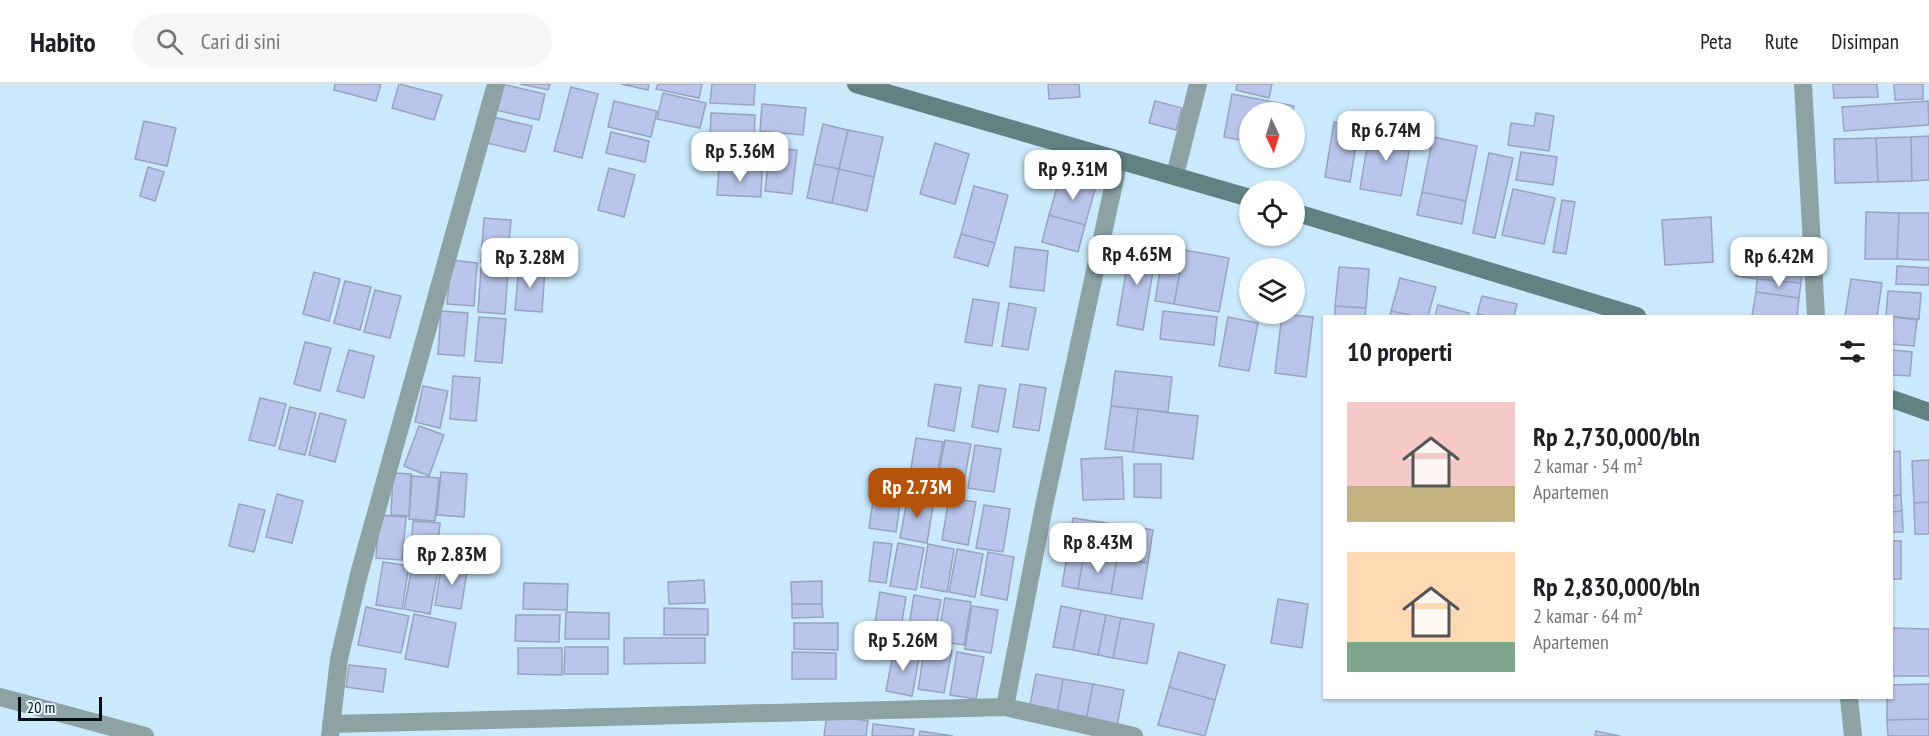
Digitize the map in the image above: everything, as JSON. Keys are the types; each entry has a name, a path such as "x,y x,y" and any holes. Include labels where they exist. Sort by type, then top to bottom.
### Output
{"main road":[{"path":"856,84 1239,195"},
{"path":"1305,215 1634,315"},
{"path":"1893,399 1929,412"}],"street":[{"path":"496,84 359,574 339,659 331,730 1005,707 1134,736"},
{"path":"1175,175 1198,84"},
{"path":"1803,84 1816,315"},
{"path":"1005,707 1044,506 1119,159"},
{"path":"0,697 145,736"},
{"path":"1849,699 1853,736"}],"building":[{"path":"335,84 381,84 376,101 334,90"},
{"path":"399,84 442,95 434,120 392,108"},
{"path":"502,84 545,94 539,120 496,110"},
{"path":"520,84 550,84 548,90"},
{"path":"621,84 649,84 648,90"},
{"path":"658,84 702,84 699,98 656,89"},
{"path":"712,84 755,84 754,105 710,103"},
{"path":"1048,84 1079,84 1080,97 1049,99"},
{"path":"1237,84 1272,84 1269,98 1236,90"},
{"path":"1833,84 1877,84 1878,97 1834,98"},
{"path":"1894,84 1923,84 1923,99 1895,100"},
{"path":"571,87 598,94 582,158 554,151"},
{"path":"663,93 706,103 700,128 657,119"},
{"path":"1232,94 1273,102 1239,102 1239,140 1224,137"},
{"path":"614,101 657,111 651,137 608,127"},
{"path":"1155,101 1182,108 1176,130 1149,123"},
{"path":"1928,101 1929,125 1844,131 1842,107"},
{"path":"762,104 806,108 803,135 760,131"},
{"path":"711,113 755,115 754,141 710,139"},
{"path":"1536,113 1554,116 1549,151 1508,145 1511,123 1534,126"},
{"path":"489,116 532,126 525,152 483,142"},
{"path":"144,121 176,128 167,166 135,159"},
{"path":"1334,122 1359,126 1350,182 1325,177"},
{"path":"823,124 848,130 839,169 814,164"},
{"path":"1370,129 1412,136 1401,196 1360,189"},
{"path":"848,130 883,137 874,177 839,169"},
{"path":"611,132 649,141 645,162 606,153"},
{"path":"1929,136 1929,180 1912,181 1911,137"},
{"path":"1433,137 1477,146 1466,201 1422,192"},
{"path":"1911,137 1912,181 1878,182 1876,138"},
{"path":"1876,138 1878,182 1835,183 1834,139"},
{"path":"716,140 760,142 758,168 715,167"},
{"path":"935,143 969,154 955,204 920,194"},
{"path":"770,148 797,150 792,194 765,191"},
{"path":"1521,152 1557,157 1553,185 1516,180"},
{"path":"1489,153 1513,158 1495,238 1473,233"},
{"path":"814,164 839,169 832,203 807,198"},
{"path":"148,167 164,172 155,201 140,196"},
{"path":"609,168 635,175 624,217 598,210"},
{"path":"719,168 762,171 761,197 717,195"},
{"path":"839,169 874,177 867,211 832,203"},
{"path":"1060,177 1096,186 1085,225 1049,215"},
{"path":"974,186 1008,195 995,243 961,234"},
{"path":"1513,189 1555,198 1544,244 1502,235"},
{"path":"1422,192 1466,201 1462,224 1417,215"},
{"path":"1562,200 1575,202 1566,254 1553,252"},
{"path":"1866,212 1899,213 1897,259 1865,259"},
{"path":"1899,213 1929,213 1929,260 1897,259"},
{"path":"1049,215 1085,225 1078,252 1042,242"},
{"path":"1711,217 1713,262 1665,265 1662,220"},
{"path":"484,218 511,220 507,263 481,262"},
{"path":"961,234 995,243 988,266 954,257"},
{"path":"1131,243 1157,248 1143,330 1117,325"},
{"path":"1741,244 1761,246 1757,279 1736,276"},
{"path":"1164,246 1184,250 1174,304 1155,301"},
{"path":"1761,246 1804,251 1801,283 1757,279"},
{"path":"1015,247 1048,251 1044,291 1010,287"},
{"path":"1184,250 1229,258 1219,312 1174,304"},
{"path":"451,260 477,263 474,306 447,304"},
{"path":"519,266 545,269 542,312 515,310"},
{"path":"1897,266 1929,268 1929,285 1896,284"},
{"path":"1339,267 1369,269 1366,308 1335,306"},
{"path":"481,268 508,271 505,314 478,312"},
{"path":"314,272 340,279 329,321 303,314"},
{"path":"1400,278 1436,287 1428,315 1409,315 1391,311"},
{"path":"1757,279 1801,283 1799,298 1756,292"},
{"path":"1851,279 1882,283 1877,315 1845,315"},
{"path":"345,281 371,287 360,330 334,323"},
{"path":"375,290 401,296 390,338 364,332"},
{"path":"1888,291 1921,293 1919,319 1886,315"},
{"path":"1756,292 1799,298 1797,315 1752,315"},
{"path":"1482,296 1517,304 1514,315 1477,314"},
{"path":"973,299 999,303 992,346 965,342"},
{"path":"1009,303 1036,308 1028,350 1002,346"},
{"path":"1438,305 1469,313 1468,315 1435,315"},
{"path":"1335,306 1366,308 1365,315 1335,315"},
{"path":"441,311 468,313 464,356 438,354"},
{"path":"1163,311 1217,317 1214,345 1160,339"},
{"path":"1391,311 1409,315 1390,315"},
{"path":"1305,316 1313,317 1306,377 1275,373 1281,324 1305,324"},
{"path":"479,317 506,319 502,363 475,361"},
{"path":"1228,317 1239,319 1239,324 1258,324 1249,371 1219,366"},
{"path":"1893,317 1917,320 1914,346 1893,344"},
{"path":"305,342 331,348 320,391 294,384"},
{"path":"349,350 374,356 364,398 337,391"},
{"path":"1893,350 1912,352 1910,376 1893,375"},
{"path":"1115,371 1172,377 1168,412 1111,406"},
{"path":"453,376 480,378 476,421 450,419"},
{"path":"935,384 961,388 954,431 928,426"},
{"path":"1020,384 1046,388 1039,431 1013,427"},
{"path":"979,385 1006,389 998,432 972,427"},
{"path":"423,386 448,391 440,428 415,422"},
{"path":"260,398 286,404 275,446 249,440"},
{"path":"1111,406 1138,409 1133,452 1105,449"},
{"path":"290,407 316,413 305,455 279,449"},
{"path":"1138,409 1198,416 1193,459 1133,452"},
{"path":"320,413 346,420 335,462 309,455"},
{"path":"419,426 444,435 429,476 404,466"},
{"path":"916,438 943,442 935,485 909,481"},
{"path":"945,440 971,444 963,487 937,483"},
{"path":"975,445 1001,449 994,492 968,488"},
{"path":"1900,451 1901,495 1893,496 1893,452"},
{"path":"1122,457 1124,499 1083,500 1081,459"},
{"path":"1929,460 1929,502 1914,503 1912,461"},
{"path":"1134,464 1161,464 1161,498 1134,497"},
{"path":"441,472 467,474 464,517 437,515"},
{"path":"393,473 411,474 409,516 391,515"},
{"path":"412,476 439,478 435,521 409,519"},
{"path":"875,487 902,491 896,532 869,528"},
{"path":"277,494 303,501 292,543 266,537"},
{"path":"908,495 934,500 927,543 900,538"},
{"path":"1901,495 1902,511 1893,512 1893,496"},
{"path":"949,498 976,502 968,545 942,540"},
{"path":"1929,502 1929,534 1915,534 1914,503"},
{"path":"239,504 265,510 254,552 229,546"},
{"path":"984,505 1010,509 1003,552 976,548"},
{"path":"1902,511 1903,532 1893,532 1893,512"},
{"path":"379,515 406,517 402,560 376,558"},
{"path":"1073,518 1153,530 1148,563 1068,550"},
{"path":"413,521 440,523 436,567 410,564"},
{"path":"1893,541 1901,541 1901,579 1893,579"},
{"path":"874,542 892,544 886,583 869,581"},
{"path":"898,543 924,548 916,590 890,586"},
{"path":"928,544 954,549 947,592 921,587"},
{"path":"957,549 983,554 975,597 949,592"},
{"path":"1068,550 1084,553 1078,589 1062,586"},
{"path":"988,552 1014,557 1007,600 981,595"},
{"path":"1084,553 1117,558 1111,594 1078,589"},
{"path":"1117,558 1148,563 1142,599 1111,594"},
{"path":"383,562 409,566 402,609 376,605"},
{"path":"442,562 468,566 461,609 435,605"},
{"path":"412,567 438,571 430,614 404,609"},
{"path":"704,580 705,603 669,604 668,582"},
{"path":"822,581 822,604 792,604 791,582"},
{"path":"524,583 568,584 567,610 523,609"},
{"path":"880,592 906,597 899,640 873,635"},
{"path":"914,595 941,600 933,643 907,638"},
{"path":"945,598 971,602 964,645 937,641"},
{"path":"1278,599 1308,604 1302,648 1271,643"},
{"path":"792,604 822,604 823,617 792,618"},
{"path":"972,606 998,610 991,653 965,649"},
{"path":"1061,606 1081,610 1073,650 1053,647"},
{"path":"366,607 409,616 401,653 358,645"},
{"path":"664,608 708,609 708,635 664,635"},
{"path":"1081,610 1106,615 1098,655 1073,650"},
{"path":"566,612 609,613 609,639 565,639"},
{"path":"414,614 456,623 448,667 405,659"},
{"path":"516,615 560,615 559,642 515,641"},
{"path":"1106,615 1121,618 1113,658 1098,655"},
{"path":"1121,618 1154,624 1147,664 1113,658"},
{"path":"794,623 838,623 838,650 794,649"},
{"path":"1893,628 1929,629 1929,676 1893,676"},
{"path":"624,638 705,638 705,663 624,664"},
{"path":"925,646 952,650 944,693 918,689"},
{"path":"565,647 608,647 608,674 564,674"},
{"path":"518,648 562,648 562,675 518,674"},
{"path":"894,648 920,653 912,696 886,691"},
{"path":"792,652 836,653 836,679 792,679"},
{"path":"957,652 984,657 976,699 950,695"},
{"path":"1179,652 1225,665 1215,700 1169,687"},
{"path":"349,665 386,669 383,692 346,687"},
{"path":"1036,674 1063,679 1057,715 1029,710"},
{"path":"1063,679 1093,684 1086,721 1057,715"},
{"path":"1093,684 1124,690 1117,726 1086,721"},
{"path":"1929,684 1929,719 1887,720 1887,699 1893,699 1893,685"},
{"path":"1169,687 1215,700 1205,736 1158,725"},
{"path":"827,715 868,721 866,736 824,736"},
{"path":"1929,719 1929,736 1888,736 1887,720"},
{"path":"873,724 914,729 913,736 872,736"},
{"path":"920,731 953,736 919,736"},
{"path":"1596,731 1620,736 1595,736"}]}
